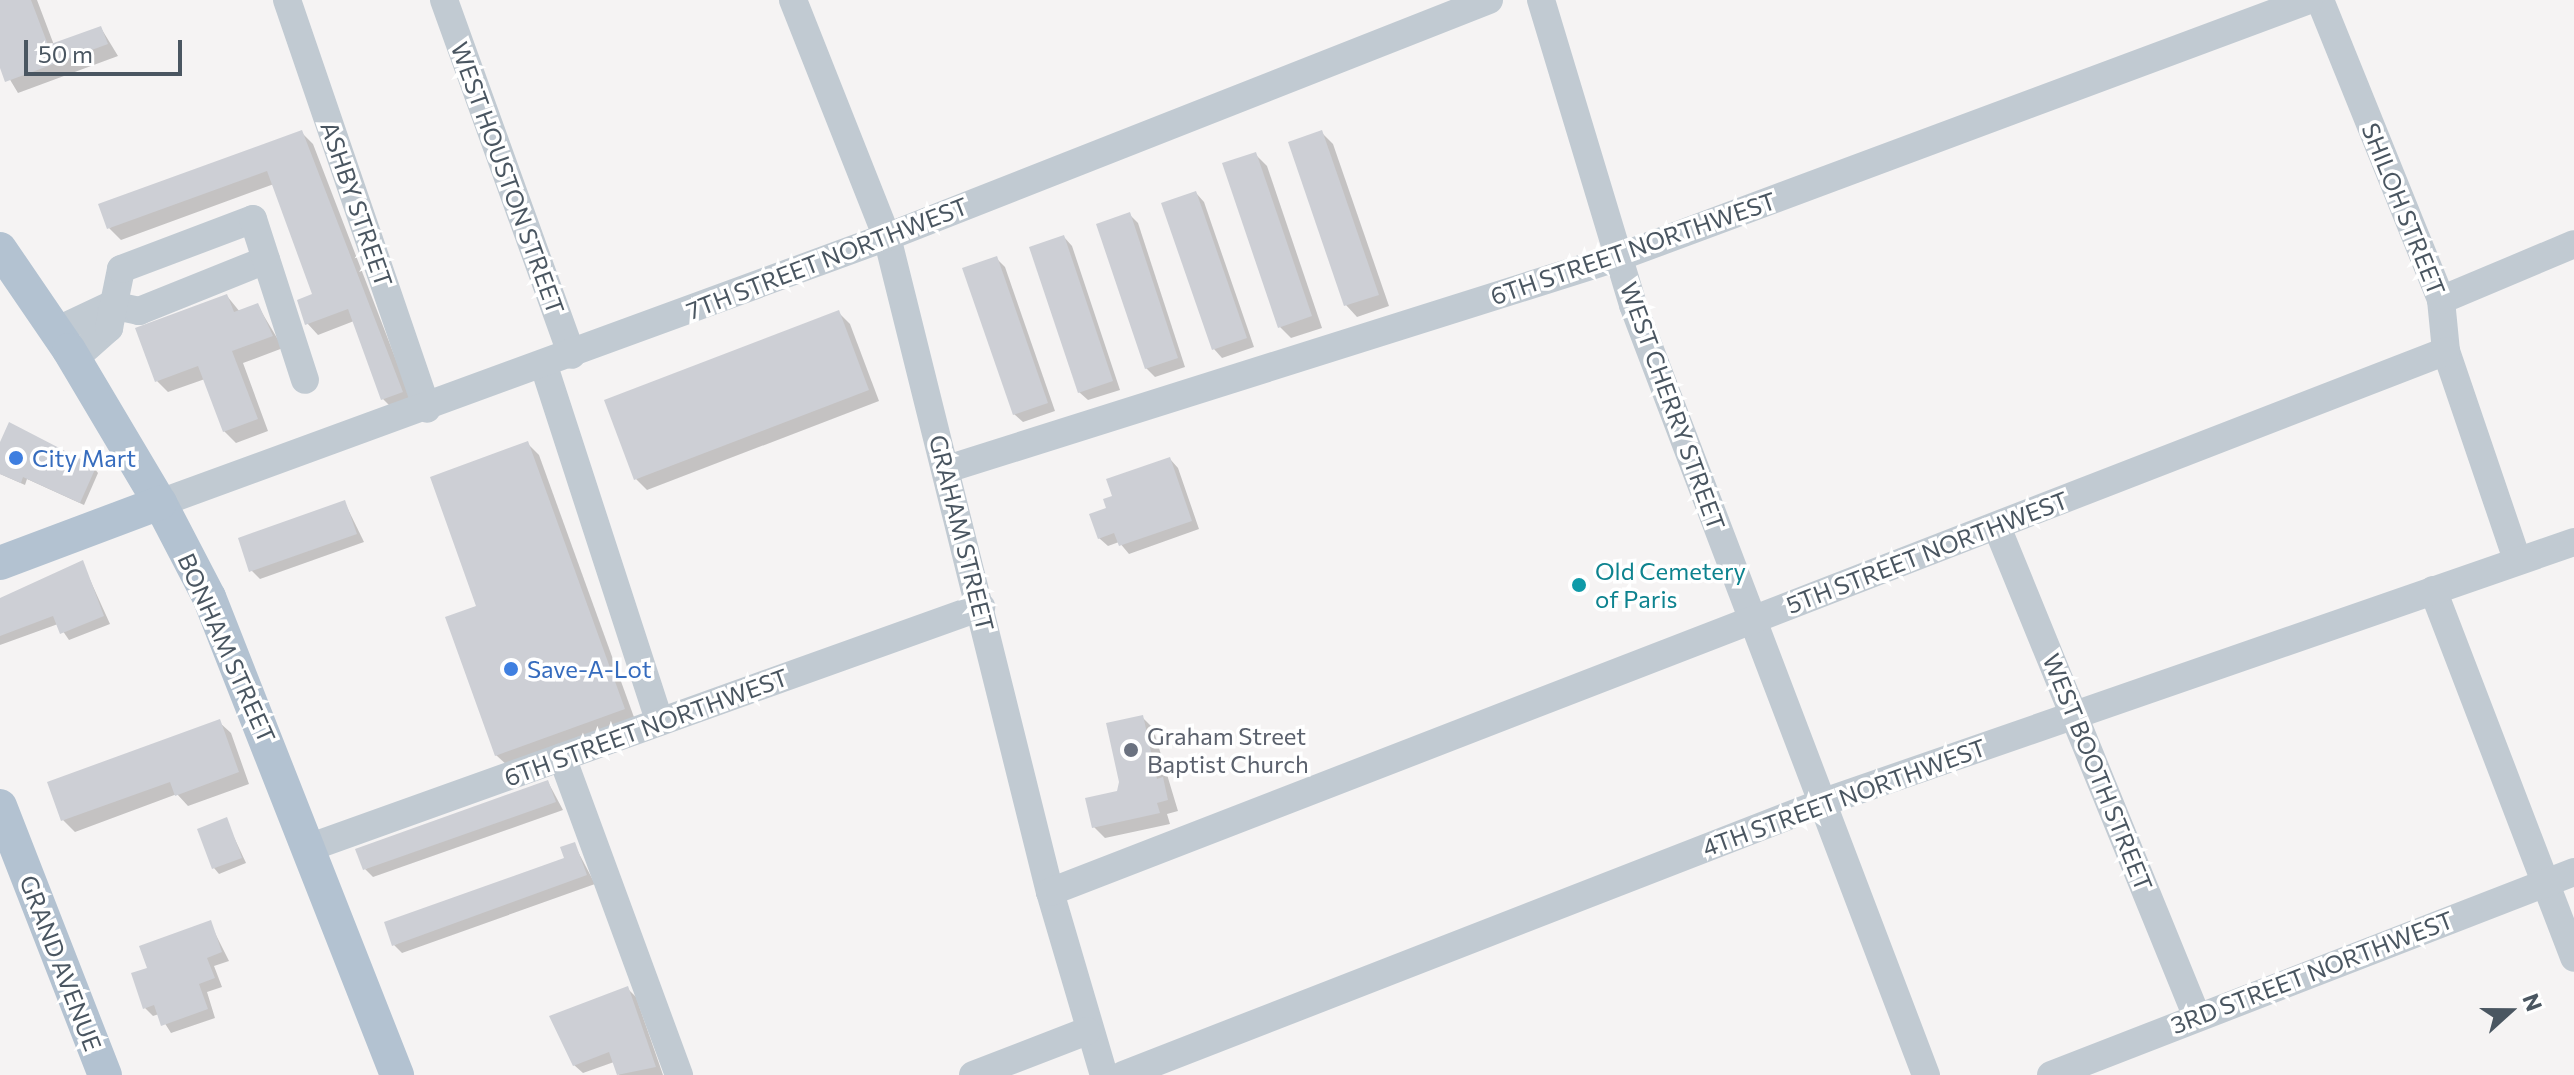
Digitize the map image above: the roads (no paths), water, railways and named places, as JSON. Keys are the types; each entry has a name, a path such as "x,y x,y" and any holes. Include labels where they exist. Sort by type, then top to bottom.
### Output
{"main road":[{"name":"BONHAM STREET","path":"0,249 74,359 160,503 209,597 311,847 397,1075"},
{"path":"0,563 160,503"},
{"name":"GRAND AVENUE","path":"0,806 105,1075"}],"street":[{"name":"ASHBY STREET","path":"287,0 427,409"},
{"name":"WEST HOUSTON STREET","path":"444,0 572,355"},
{"name":"GRAHAM STREET","path":"793,0 887,237 1050,892 1087,1031 1104,1075"},
{"name":"7TH STREET NORTHWEST","path":"160,503 427,409 887,237 1489,0"},
{"name":"WEST CHERRY STREET","path":"1541,0 1619,257 1926,1075"},
{"name":"6TH STREET NORTHWEST","path":"947,469 1619,257 2309,0"},
{"name":"SHILOH STREET","path":"2320,0 2441,300 2446,351 2517,560"},
{"path":"74,359 109,328 111,305 121,269 253,219 305,380"},
{"path":"2441,300 2574,244"},
{"path":"56,331 111,305 139,311 266,260"},
{"name":"5TH STREET NORTHWEST","path":"1050,892 1752,617 1997,527 2446,351"},
{"path":"544,366 660,722"},
{"name":"WEST BOOTH STREET","path":"1997,527 2197,1017"},
{"name":"4TH STREET NORTHWEST","path":"1123,1075 1824,802 2074,712 2574,542"},
{"path":"2433,590 2574,958"},
{"name":"6TH STREET NORTHWEST","path":"311,847 981,607"},
{"path":"562,757 679,1075"},
{"name":"3RD STREET NORTHWEST","path":"2051,1075 2574,872"},
{"path":"973,1075 1087,1031"}],"place":[{"name":"City Mart","path":"16,458"},
{"name":"Old Cemetery of Paris","path":"1579,585"},
{"name":"Save-A-Lot","path":"511,669"},
{"name":"Graham Street Baptist Church","path":"1131,750"}]}
